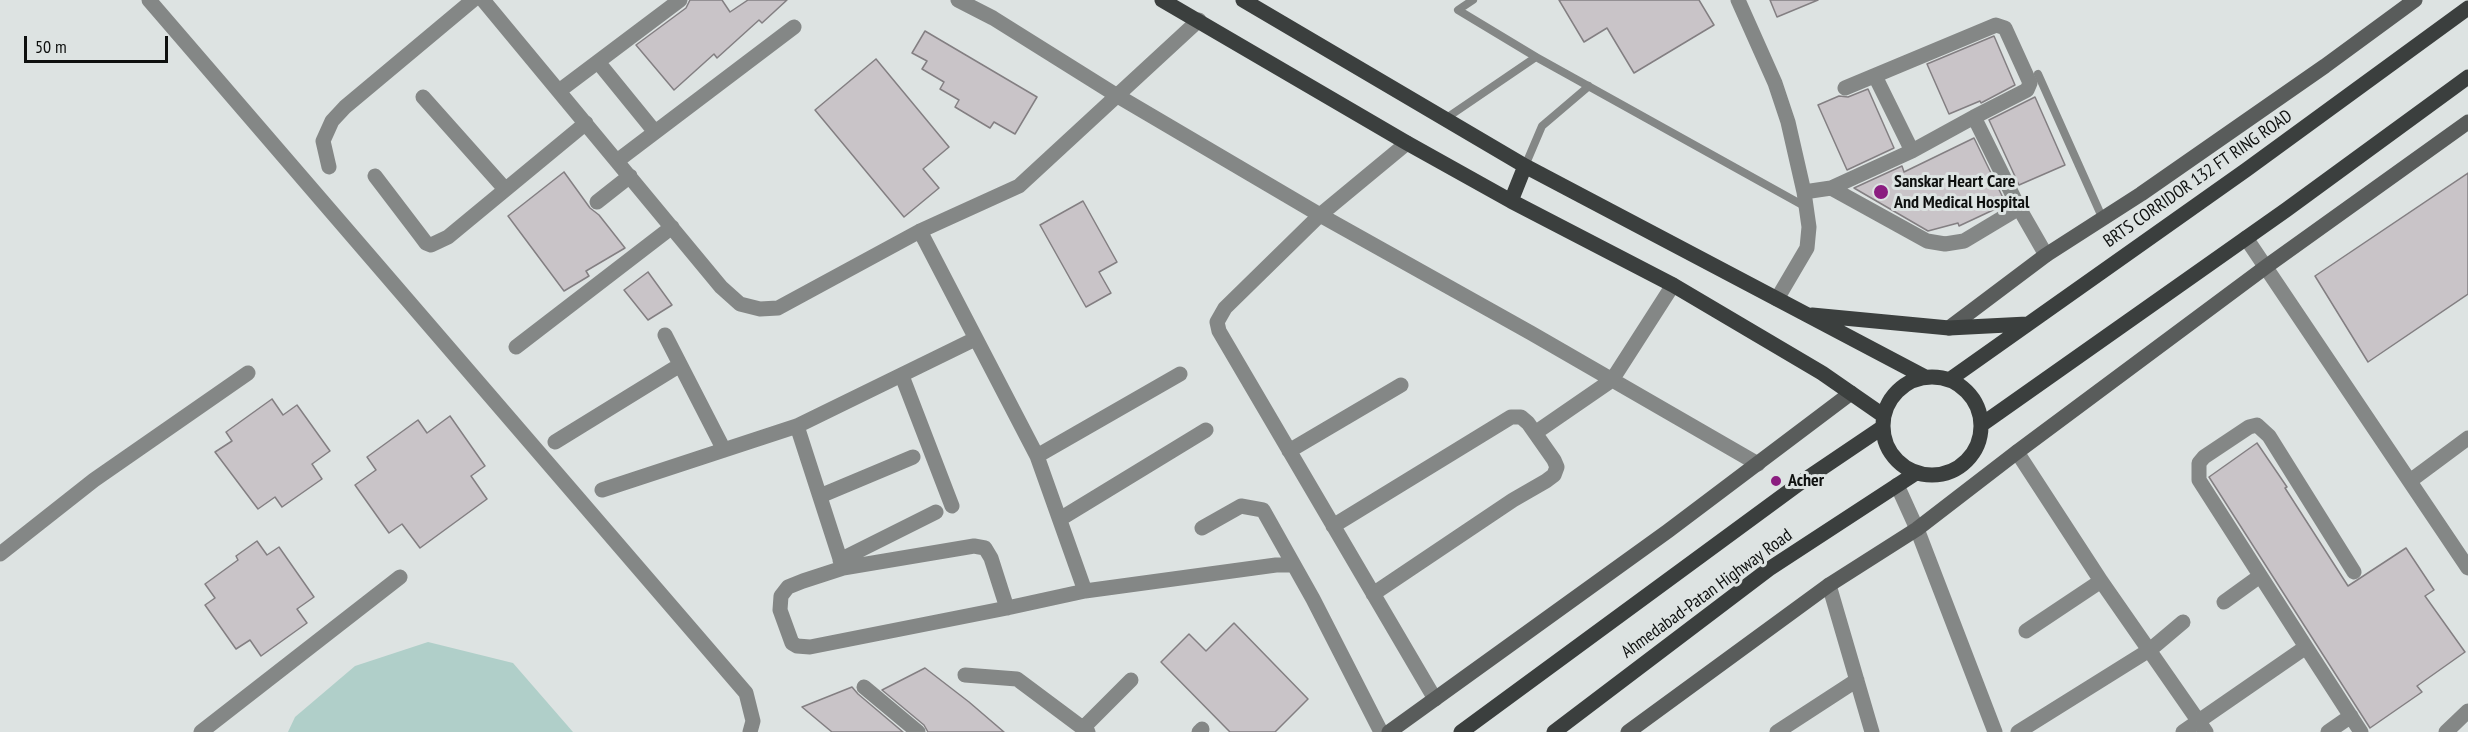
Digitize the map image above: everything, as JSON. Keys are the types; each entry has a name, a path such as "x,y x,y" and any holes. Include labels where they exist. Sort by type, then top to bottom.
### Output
{"main road":[{"path":"1162,0 1407,143 1511,201 1673,285 1812,367 1851,393 1884,421"},
{"path":"1243,0 1525,166 1925,377 1949,380 1968,393 1980,413 1982,425 1977,448 1961,466 1940,475 1916,473 1905,468 1889,450 1884,421 1888,404 1899,390 1914,380 1925,377"},
{"name":"BRTS CORRIDOR 132 FT RING ROAD","path":"1949,380 2246,170 2468,8"},
{"path":"1982,425 2246,238 2468,76"},
{"path":"1511,201 1525,166"},
{"path":"1804,314 1949,328 2027,324"},
{"path":"1461,732 1884,421"},
{"name":"Ahmedabad-Patan Highway Road","path":"1554,732 1769,569 1916,473"}],"street":[{"path":"149,0 746,693 753,721 750,732"},
{"path":"329,167 323,141 332,121 345,107 473,0"},
{"path":"483,0 721,286 740,304 760,309 778,309 920,231 1019,186 1199,20"},
{"path":"560,91 680,0"},
{"path":"958,0 993,18 1116,95 1320,215 1758,464"},
{"path":"1738,0 1774,83 1788,122 1809,227 1807,248 1777,299"},
{"path":"1949,328 2046,255 2141,194 2415,0"},
{"path":"1805,200 1912,151 2027,90 2030,83 2005,28 1996,25 1988,26 1845,88"},
{"path":"617,161 794,27"},
{"path":"598,62 655,132"},
{"path":"1875,76 1912,151"},
{"path":"423,97 505,189"},
{"path":"1974,117 2019,208 2046,255"},
{"path":"1628,732 1829,585 1917,529 2266,266 2468,122"},
{"path":"375,176 420,236 431,245 448,237 586,123"},
{"path":"1407,143 1320,215 1225,308 1217,322 1219,331 1435,699"},
{"path":"597,202 630,176"},
{"path":"1831,188 1927,241 1945,244 1964,241 2019,208"},
{"path":"516,347 672,227"},
{"path":"920,231 1036,456 1085,591"},
{"path":"2246,238 2467,566"},
{"path":"1535,433 1612,380 1673,285"},
{"path":"665,335 724,450"},
{"path":"603,490 798,426 975,339"},
{"path":"555,442 680,365"},
{"path":"0,554 94,480 248,373"},
{"path":"1036,456 1180,374"},
{"path":"902,376 952,506"},
{"path":"1289,451 1401,385"},
{"path":"1389,732 1758,464 1851,393"},
{"path":"1333,526 1511,417 1521,417 1554,460 1557,467 1554,475 1373,594"},
{"path":"2354,572 2269,436 2258,424 2249,427 2204,457 2199,463 2199,480 2361,732"},
{"path":"798,426 842,564"},
{"path":"1060,519 1206,429"},
{"path":"2410,481 2468,438"},
{"path":"2017,452 2101,581 2151,649 2203,727"},
{"path":"820,496 913,457"},
{"path":"1898,485 1995,732"},
{"path":"1202,528 1241,506 1263,510 1381,732"},
{"path":"936,512 842,564 788,587 781,596 780,610 792,643 797,646 810,647 1085,591 1276,565 1293,565"},
{"path":"842,564 974,546 985,548 1006,608"},
{"path":"2224,602 2260,576"},
{"path":"201,732 400,577"},
{"path":"2026,631 2101,581"},
{"path":"1829,585 1872,732"},
{"path":"2018,732 2151,649 2183,622"},
{"path":"2183,732 2203,727 2306,647"},
{"path":"965,675 1017,679 1086,730 1131,681"},
{"path":"1777,732 1857,680"},
{"path":"864,687 918,732"},
{"path":"2446,732 2468,711"},
{"path":"2328,732 2351,716"}],"lane":[{"path":"1473,0 1458,10 1536,57 1805,200"},
{"path":"1445,119 1536,57"},
{"path":"2038,74 2102,217"},
{"path":"1525,166 1542,126 1589,86"}],"green space":[{"path":"428,642 513,663 573,732 288,732 295,717 355,666"}],"building":[{"path":"690,0 722,0 730,12 748,0 787,0 762,23 759,20 717,58 714,54 674,90 636,45 686,8"},
{"path":"1559,0 1699,0 1714,25 1634,73 1607,28 1584,42"},
{"path":"1770,0 1818,0 1777,17"},
{"path":"925,31 1037,97 1015,134 994,122 990,128 955,107 959,100 940,89 944,82 922,69 927,61 912,53"},
{"path":"1994,36 2015,85 1981,103 1980,101 1949,114 1927,64"},
{"path":"876,59 949,147 923,169 939,188 904,217 815,110"},
{"path":"1868,89 1894,148 1847,170 1818,105 1839,96 1848,97"},
{"path":"2035,97 2065,165 2019,185 1989,120"},
{"path":"1974,138 2006,204 1959,226 1958,223 1928,231 1854,188 1902,166 1904,172"},
{"path":"564,172 590,208 599,215 625,248 586,271 589,276 564,291 508,216"},
{"path":"2468,173 2468,294 2368,362 2315,276"},
{"path":"1083,201 1117,262 1099,272 1111,293 1086,307 1040,225"},
{"path":"648,272 672,305 648,320 624,290"},
{"path":"272,399 283,415 297,405 330,451 312,464 322,479 282,507 275,497 258,509 215,452 232,441 226,432"},
{"path":"450,416 485,466 471,476 487,499 420,548 402,524 389,533 355,485 376,470 367,457 418,420 427,433"},
{"path":"2257,443 2348,586 2406,548 2434,590 2425,596 2465,652 2417,686 2422,692 2370,728 2209,477"},
{"path":"257,541 267,555 279,547 314,597 297,609 307,623 261,656 250,640 236,649 205,605 215,598 205,584 238,560 236,556"},
{"path":"1234,623 1308,699 1275,732 1230,732 1161,662 1189,634 1206,651"},
{"path":"925,668 1004,732 928,732 924,725 882,690"},
{"path":"852,687 903,732 832,732 802,707"}],"place":[{"name":"Sanskar Heart Care And Medical Hospital","path":"1881,192"},
{"name":"Acher","path":"1776,481"}]}
